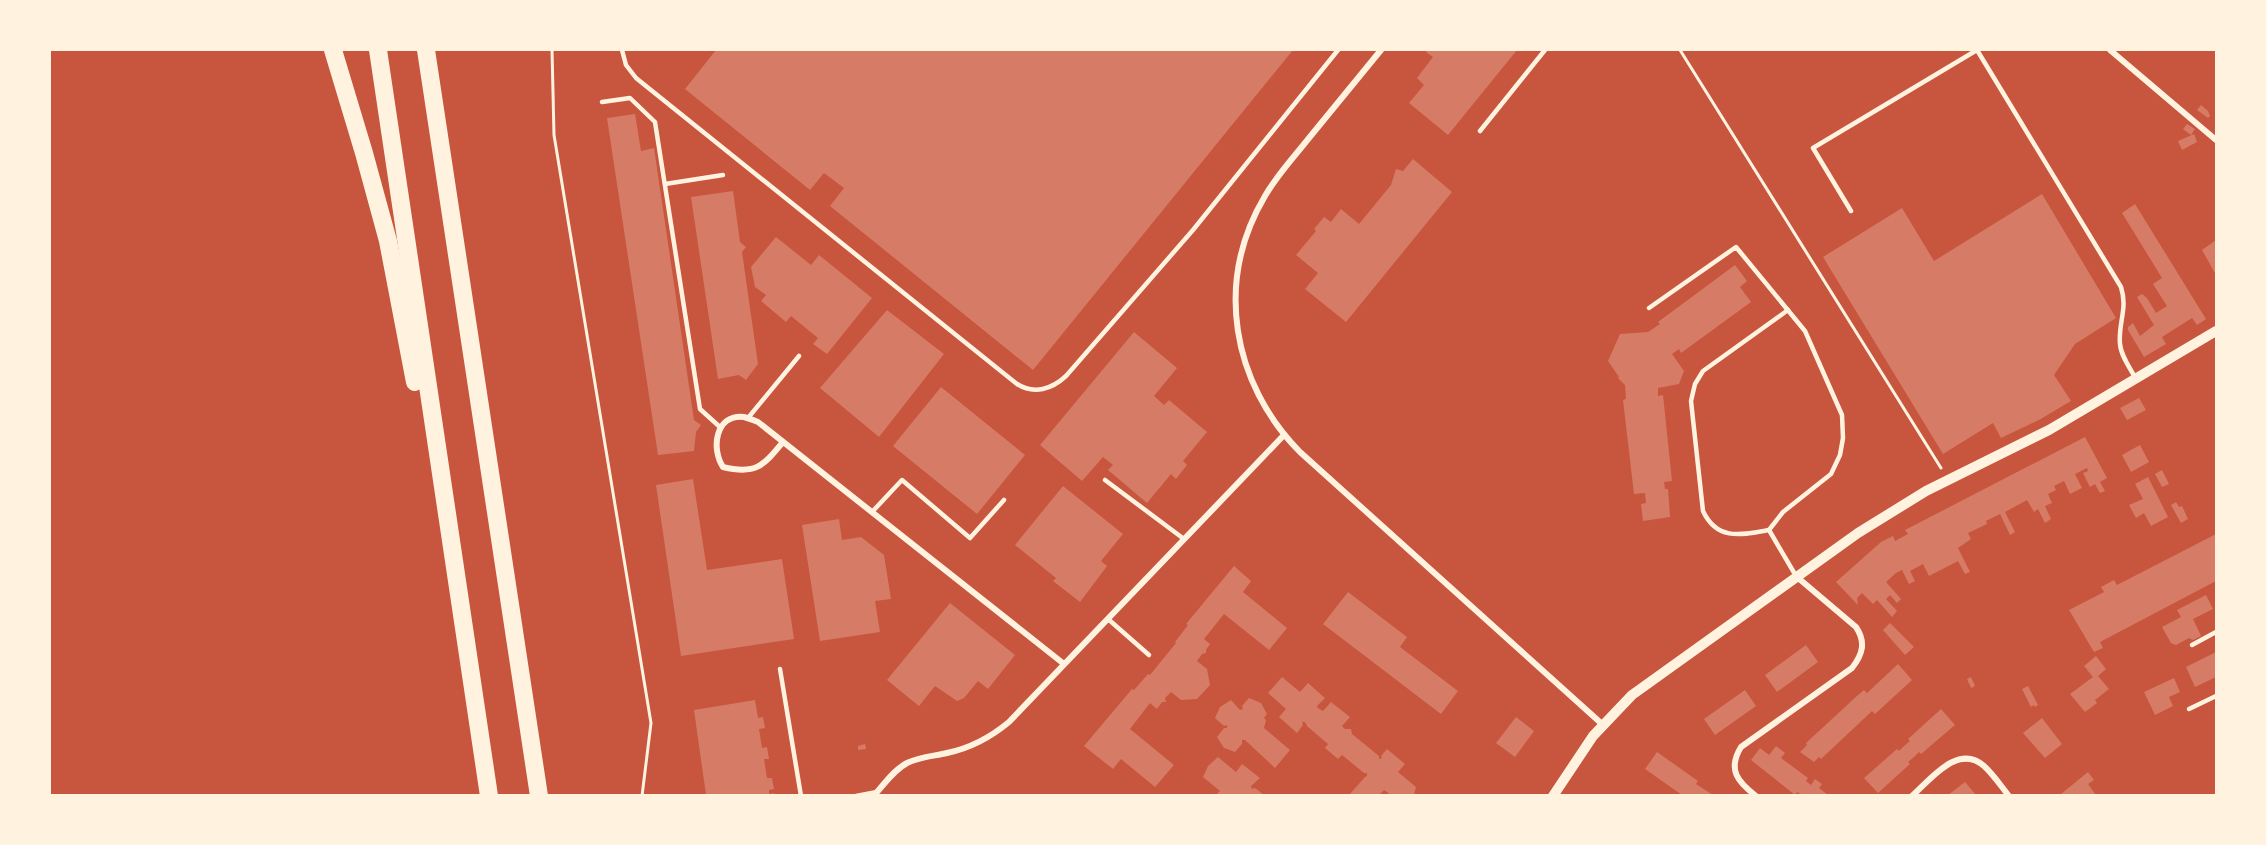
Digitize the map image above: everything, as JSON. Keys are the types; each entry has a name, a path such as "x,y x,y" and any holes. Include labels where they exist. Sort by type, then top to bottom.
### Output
{"highway":[{"path":"333,50 391,252 456,574"},
{"path":"378,50 489,795"},
{"path":"426,50 539,795"}],"street":[{"path":"1381,50 1272,185 1256,213 1244,243 1236,302 1241,349 1246,365 1261,401 1284,435 1602,724"},
{"path":"2110,50 2217,140"},
{"path":"1553,795 1602,724 1651,680 1885,515 1947,479 2049,430 2217,331"},
{"path":"783,442 764,465 753,470 741,471 723,467 717,458 715,443 721,428 729,420 742,417 758,422 1064,664"},
{"path":"877,792 898,769 915,759 966,748 998,731 1284,435"},
{"path":"1756,795 1742,785 1737,776 1734,765 1741,747 1852,668 1859,659 1863,647 1862,636 1856,627 1797,577"},
{"path":"1912,795 1946,765 1958,759 1969,758 1986,767 2008,795"}],"lane":[{"path":"622,50 626,65 636,78 1017,384 1032,390 1048,388 1066,376 1193,230 1338,50"},
{"path":"1480,131 1545,50"},
{"path":"1851,212 1813,148 1977,50 2121,287 2124,303 2120,349 2136,379"},
{"path":"602,102 630,98 655,122 700,409 721,428"},
{"path":"665,184 723,175"},
{"path":"1649,308 1736,247 1788,310 1805,331 1835,397 1842,415 1843,438 1840,455 1831,474 1783,512 1769,530 1745,534 1716,530 1708,522 1703,511 1691,401 1695,384 1703,371 1788,310"},
{"path":"748,418 800,356"},
{"path":"872,512 902,480 970,538 1004,500"},
{"path":"1105,480 1184,539"},
{"path":"1769,530 1797,577"},
{"path":"1108,619 1149,655"},
{"path":"2192,645 2217,632"},
{"path":"780,669 801,795"},
{"path":"2189,709 2217,696"},
{"path":"856,795 877,792"}],"path":[{"path":"552,50 554,135 651,723 642,795"},
{"path":"1680,50 1947,479"}],"building":[{"path":"716,50 1293,50 1033,370 830,206 844,188 824,173 810,190 685,89"},
{"path":"1428,50 1517,50 1448,135 1409,103 1424,85 1417,78 1433,57 1426,52"},
{"path":"2201,105 2208,111 2210,116 2208,118 2197,110"},
{"path":"635,114 641,151 654,148 694,420 701,425 696,432 694,451 658,455 607,118"},
{"path":"2187,124 2195,129 2191,135 2183,129"},
{"path":"2194,134 2197,142 2182,150 2178,141"},
{"path":"1413,159 1452,192 1346,322 1305,289 1318,273 1296,255 1316,231 1314,229 1324,217 1331,222 1341,209 1359,224 1391,185 1396,169 1403,171"},
{"path":"733,191 740,242 746,247 742,252 758,364 746,380 739,375 718,379 691,197"},
{"path":"2042,194 2116,318 2075,344 2054,375 2071,401 2039,420 2001,438 1993,423 1943,454 1823,257 1902,208 1934,261"},
{"path":"2135,204 2206,319 2197,325 2192,318 2162,337 2166,344 2144,357 2128,327 2133,323 2140,336 2154,325 2137,297 2142,294 2147,298 2156,313 2167,306 2153,284 2162,278 2122,213"},
{"path":"776,237 811,265 819,255 872,298 827,354 813,344 818,338 791,316 786,322 761,301 766,295 755,287 751,267"},
{"path":"2216,240 2216,275 2202,250"},
{"path":"1735,265 1747,281 1740,287 1751,302 1681,353 1679,349 1672,354 1684,371 1679,384 1658,388 1658,396 1663,395 1672,481 1664,482 1665,489 1668,489 1670,517 1643,521 1641,504 1646,503 1645,493 1634,494 1623,400 1626,399 1625,385 1608,361 1620,334 1648,332 1660,324 1658,322"},
{"path":"887,310 944,354 879,437 820,388"},
{"path":"1134,332 1177,368 1154,396 1164,405 1169,400 1207,432 1183,461 1187,465 1176,479 1171,474 1147,503 1108,470 1113,465 1103,457 1082,481 1040,445"},
{"path":"941,387 1025,455 977,514 893,446"},
{"path":"2139,398 2146,410 2127,420 2120,408"},
{"path":"2085,437 2107,478 2100,482 2105,491 2100,493 2095,484 2090,487 2083,473 2088,471 2087,468 2075,474 2082,488 2070,494 2064,481 2054,486 2056,490 2048,494 2052,503 2045,506 2051,519 2045,523 2038,509 2034,512 2027,500 2005,512 2015,532 2010,535 2000,514 1986,521 1987,524 1968,533 1971,539 1958,548 1970,572 1965,574 1958,561 1929,576 1923,564 1910,571 1915,581 1909,584 1902,570 1896,573 1886,582 1901,599 1897,603 1890,595 1886,599 1897,611 1892,617 1877,600 1873,604 1862,593 1857,598 1858,605 1836,582 1881,542 1893,536 1895,541 1908,534 1905,530"},
{"path":"2140,445 2149,462 2131,472 2122,455"},
{"path":"2162,470 2169,484 2162,487 2155,474"},
{"path":"2148,477 2168,517 2151,526 2144,513 2136,518 2129,505 2143,499 2135,484"},
{"path":"693,479 707,570 782,559 794,639 681,656 656,485"},
{"path":"1063,486 1123,534 1101,561 1107,566 1080,602 1053,581 1056,578 1015,545"},
{"path":"2176,502 2179,507 2182,506 2188,519 2181,523 2171,505"},
{"path":"839,519 842,540 861,537 884,555 891,599 875,601 880,632 820,641 802,525"},
{"path":"2216,534 2216,581 2100,642 2103,648 2094,652 2069,610 2104,592 2101,587 2114,580 2117,585"},
{"path":"1234,566 1251,581 1243,592 1287,628 1269,650 1224,614 1204,639 1210,644 1206,653 1202,654 1197,661 1207,669 1210,685 1197,699 1181,700 1171,692 1165,698 1166,702 1162,702 1157,709 1150,703 1130,729 1174,765 1155,787 1121,759 1113,769 1084,746 1132,689 1134,690 1148,674 1150,675 1176,643 1188,625 1186,624"},
{"path":"1348,592 1407,637 1400,647 1458,691 1441,714 1323,624"},
{"path":"2206,595 2213,609 2193,619 2201,636 2193,640 2189,638 2176,645 2171,643 2162,627 2181,617 2177,610"},
{"path":"950,603 1015,655 988,689 978,681 964,698 957,701 935,686 919,706 887,680"},
{"path":"1890,623 1914,647 1905,655 1883,630"},
{"path":"1806,645 1818,662 1777,692 1765,675"},
{"path":"2216,652 2216,677 2195,687 2186,667"},
{"path":"2096,656 2106,669 2098,676 2109,689 2095,700 2097,703 2085,712 2070,694 2093,677 2084,666"},
{"path":"1898,664 1912,680 1875,714 1872,711 1821,759 1819,757 1814,762 1800,752 1807,745 1806,743 1858,695 1864,690 1867,693"},
{"path":"1282,677 1300,692 1308,683 1325,698 1317,706 1323,711 1331,702 1350,717 1342,726 1345,729 1351,729 1352,734 1379,756 1379,759 1387,749 1405,764 1398,772 1416,787 1414,795 1391,795 1384,790 1379,795 1349,795 1367,776 1367,773 1342,755 1338,759 1325,748 1328,744 1305,722 1302,722 1303,725 1297,733 1279,717 1286,709 1268,693"},
{"path":"1971,677 1975,686 1971,688 1967,679"},
{"path":"2174,678 2180,692 2169,697 2173,706 2155,715 2144,692"},
{"path":"2028,686 2038,705 2035,707 2034,705 2031,707 2022,689"},
{"path":"1745,690 1756,706 1715,735 1704,719"},
{"path":"1249,698 1261,703 1267,714 1264,718 1266,720 1264,728 1290,750 1275,768 1245,740 1242,740 1242,744 1235,752 1224,748 1217,737 1224,728 1227,728 1227,725 1224,726 1215,718 1220,707 1231,700 1240,710"},
{"path":"755,700 758,718 763,717 765,728 759,729 762,748 767,747 769,759 764,759 767,778 772,778 774,789 769,790 769,794 774,793 775,795 706,795 694,710"},
{"path":"1941,709 1955,725 1921,754 1919,752 1908,762 1910,764 1878,793 1864,778 1897,749 1899,751 1910,741 1908,739"},
{"path":"1516,717 1534,731 1515,757 1496,743"},
{"path":"2042,718 2062,744 2045,758 2023,733"},
{"path":"865,744 866,749 858,750 858,746"},
{"path":"1776,746 1785,753 1781,758 1808,778 1806,781 1811,785 1815,779 1822,784 1819,788 1828,795 1802,795 1797,792 1795,795 1751,760 1760,748 1769,755"},
{"path":"1657,752 1698,781 1696,784 1713,795 1682,795 1645,769"},
{"path":"1218,757 1236,772 1242,764 1260,778 1251,786 1252,789 1255,788 1264,795 1216,795 1220,791 1203,777 1208,766"},
{"path":"2088,772 2094,780 2088,784 2096,795 2061,794"},
{"path":"1965,782 1976,795 1948,795"}]}
